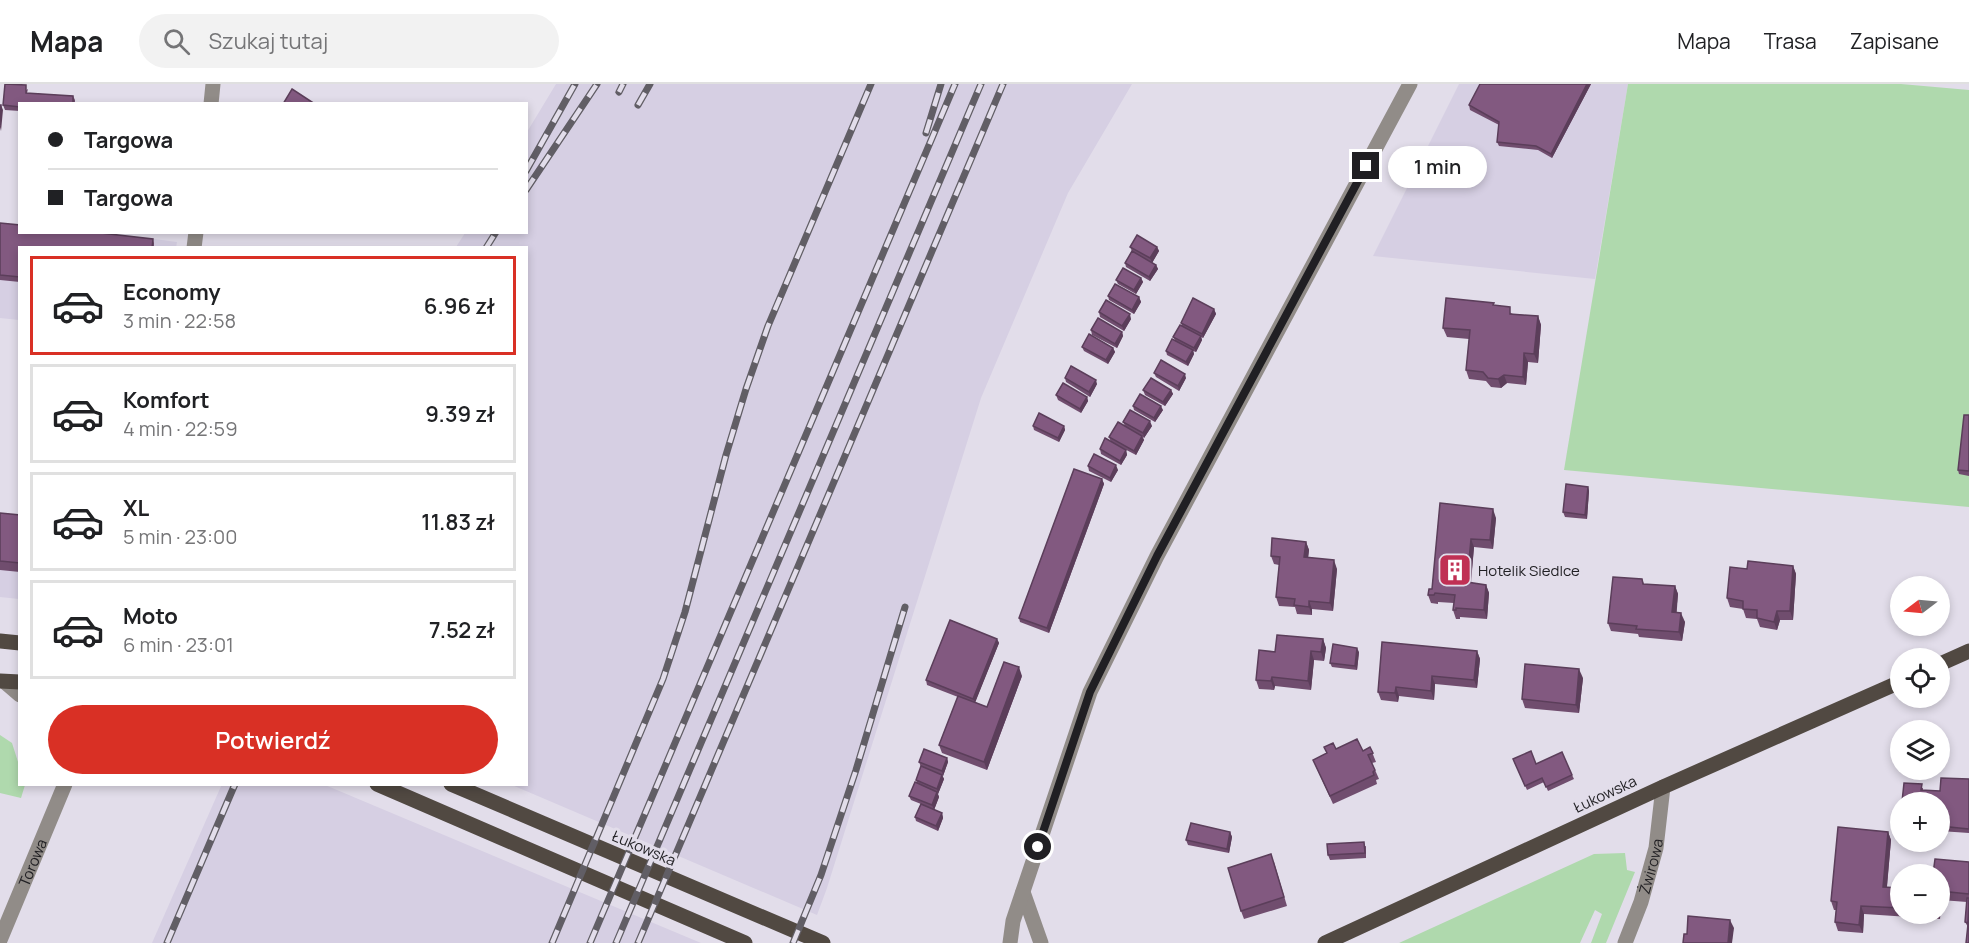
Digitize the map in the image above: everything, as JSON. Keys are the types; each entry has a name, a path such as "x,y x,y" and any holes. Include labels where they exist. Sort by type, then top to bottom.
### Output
{"main road":[{"path":"0,641 18,643"},
{"path":"1950,660 1969,651"},
{"name":"Łukowska","path":"1325,943 1664,787 1890,686"},
{"path":"382,786 745,943"},
{"name":"Łukowska","path":"456,786 823,943"}],"street":[{"path":"211,102 213,84"},
{"path":"1010,943 1013,921 1090,692 1157,556 1410,84"},
{"path":"57,786 57,801"},
{"name":"Torowa","path":"0,940 64,786"},
{"name":"Żwirowa","path":"1625,943 1641,902 1656,848 1664,787"},
{"path":"1023,892 1041,943"},
{"path":"998,943 1013,921"}],"shaded area":[{"path":"556,84 1132,84 1068,193 981,398 817,915 514,786 528,786 528,246 457,246 464,234 528,234 528,130"},
{"path":"1459,84 1628,84 1595,279 1373,256"},
{"path":"0,227 18,232 18,234 154,243 154,239 177,242 176,246 18,246 18,320 0,318"},
{"path":"0,521 18,523 18,599 0,597"},
{"path":"221,786 327,786 701,943 152,943"}],"green space":[{"path":"1628,84 1901,84 1969,90 1969,507 1564,470"},
{"path":"0,735 12,743 18,762 18,786 25,786 21,798 0,793"},
{"path":"1625,853 1627,870 1635,872 1606,943 1591,943 1602,914 1595,910 1580,943 1399,943 1594,854"}],"building":[{"path":"5,84 26,85 26,93 73,96 73,102 18,102 18,107 3,105"},
{"path":"1480,84 1587,84 1551,154 1536,146 1497,142 1499,122 1469,105"},
{"path":"292,89 312,102 284,102"},
{"path":"0,223 18,225 18,234 109,234 153,239 152,246 18,246 18,277 0,275"},
{"path":"1137,235 1157,247 1150,258 1130,247"},
{"path":"1132,251 1156,265 1149,277 1125,263"},
{"path":"1123,268 1141,278 1134,290 1116,280"},
{"path":"1115,284 1139,297 1132,310 1108,296"},
{"path":"1193,298 1214,309 1202,334 1181,323"},
{"path":"1446,298 1494,303 1493,305 1510,307 1510,314 1538,316 1534,354 1524,353 1523,377 1504,375 1498,379 1488,378 1483,372 1466,370 1470,330 1443,328"},
{"path":"1106,300 1130,314 1122,326 1099,312"},
{"path":"1098,318 1122,332 1115,344 1091,330"},
{"path":"1180,325 1201,336 1194,348 1173,337"},
{"path":"1089,334 1113,348 1106,360 1082,347"},
{"path":"1172,339 1193,350 1186,362 1166,351"},
{"path":"1161,360 1185,374 1178,386 1154,373"},
{"path":"1071,366 1096,380 1089,392 1065,378"},
{"path":"1151,378 1171,390 1163,402 1143,390"},
{"path":"1063,383 1087,397 1080,409 1056,395"},
{"path":"1140,394 1161,406 1154,418 1133,406"},
{"path":"1130,410 1150,421 1143,433 1123,422"},
{"path":"1039,413 1064,426 1058,438 1033,426"},
{"path":"1964,415 1969,415 1969,471 1958,470"},
{"path":"1118,422 1142,436 1134,451 1109,437"},
{"path":"1105,438 1126,450 1120,461 1100,449"},
{"path":"1094,454 1116,465 1110,478 1088,466"},
{"path":"1074,469 1102,479 1047,628 1019,618"},
{"path":"1566,484 1588,487 1585,515 1563,512"},
{"name":"Hotelik Siedlce","path":"1440,503 1493,509 1490,540 1471,539 1467,582 1486,585 1484,610 1456,608 1453,610 1455,595 1435,593 1428,595 1429,589 1432,589"},
{"path":"0,513 18,515 18,563 0,561"},
{"path":"1272,538 1306,542 1304,557 1334,560 1330,603 1309,601 1309,607 1294,605 1295,599 1276,597 1280,557 1271,556"},
{"path":"1748,561 1793,566 1790,611 1777,611 1774,622 1757,618 1757,610 1743,609 1743,601 1727,598 1730,567 1747,569"},
{"path":"1613,577 1642,579 1643,584 1675,586 1672,612 1681,613 1679,632 1636,629 1637,626 1608,623"},
{"path":"950,620 997,639 973,699 926,680"},
{"path":"1277,635 1323,639 1321,652 1311,651 1308,681 1272,677 1271,681 1256,680 1259,650 1275,652"},
{"path":"1382,642 1477,651 1474,680 1432,676 1431,691 1396,687 1395,693 1378,692"},
{"path":"1333,644 1357,648 1355,666 1330,663"},
{"path":"1004,662 1019,667 984,762 939,745 958,696 987,707"},
{"path":"1525,664 1579,669 1576,705 1522,699"},
{"path":"1357,739 1363,751 1370,747 1373,753 1368,755 1375,770 1374,775 1330,796 1313,760 1327,753 1324,747 1333,743 1336,749"},
{"path":"924,749 947,758 942,771 919,762"},
{"path":"1531,751 1536,764 1562,752 1572,775 1546,787 1542,778 1525,786 1513,759"},
{"path":"921,766 942,775 937,789 916,780"},
{"path":"1969,779 1969,829 1950,827 1950,792 1903,792 1904,783 1922,784 1921,790 1940,791 1941,780"},
{"path":"915,782 937,792 932,805 909,796"},
{"path":"921,804 942,813 936,826 915,817"},
{"path":"1191,823 1230,832 1227,849 1186,840"},
{"path":"1838,827 1888,832 1883,887 1890,887 1890,907 1861,906 1859,925 1835,922 1837,902 1831,901"},
{"path":"1364,842 1365,853 1328,855 1327,844"},
{"path":"1271,854 1284,897 1241,911 1228,868"},
{"path":"1935,859 1969,862 1969,894 1950,892 1950,864 1934,864"},
{"path":"1967,898 1969,898 1968,923 1965,922"},
{"path":"1969,915 1969,943 1966,943"},
{"path":"1688,916 1730,920 1728,943 1683,943 1684,934 1687,934"}],"railway":[{"path":"528,167 575,84"},
{"path":"528,187 597,84"},
{"path":"619,92 623,84"},
{"path":"638,105 650,84"},
{"path":"552,943 663,679 685,612 726,455 768,326 871,84"},
{"path":"926,133 941,84"},
{"path":"590,943 955,84"},
{"path":"616,943 981,84"},
{"path":"638,943 1003,84"},
{"path":"487,246 495,234"},
{"path":"793,943 821,875 856,770 905,607"},
{"path":"167,943 234,786"}],"place":[{"name":"Hotelik Siedlce","path":"1455,570"}],"route":[{"path":"1038,847 1090,692 1157,556 1366,166"}]}
